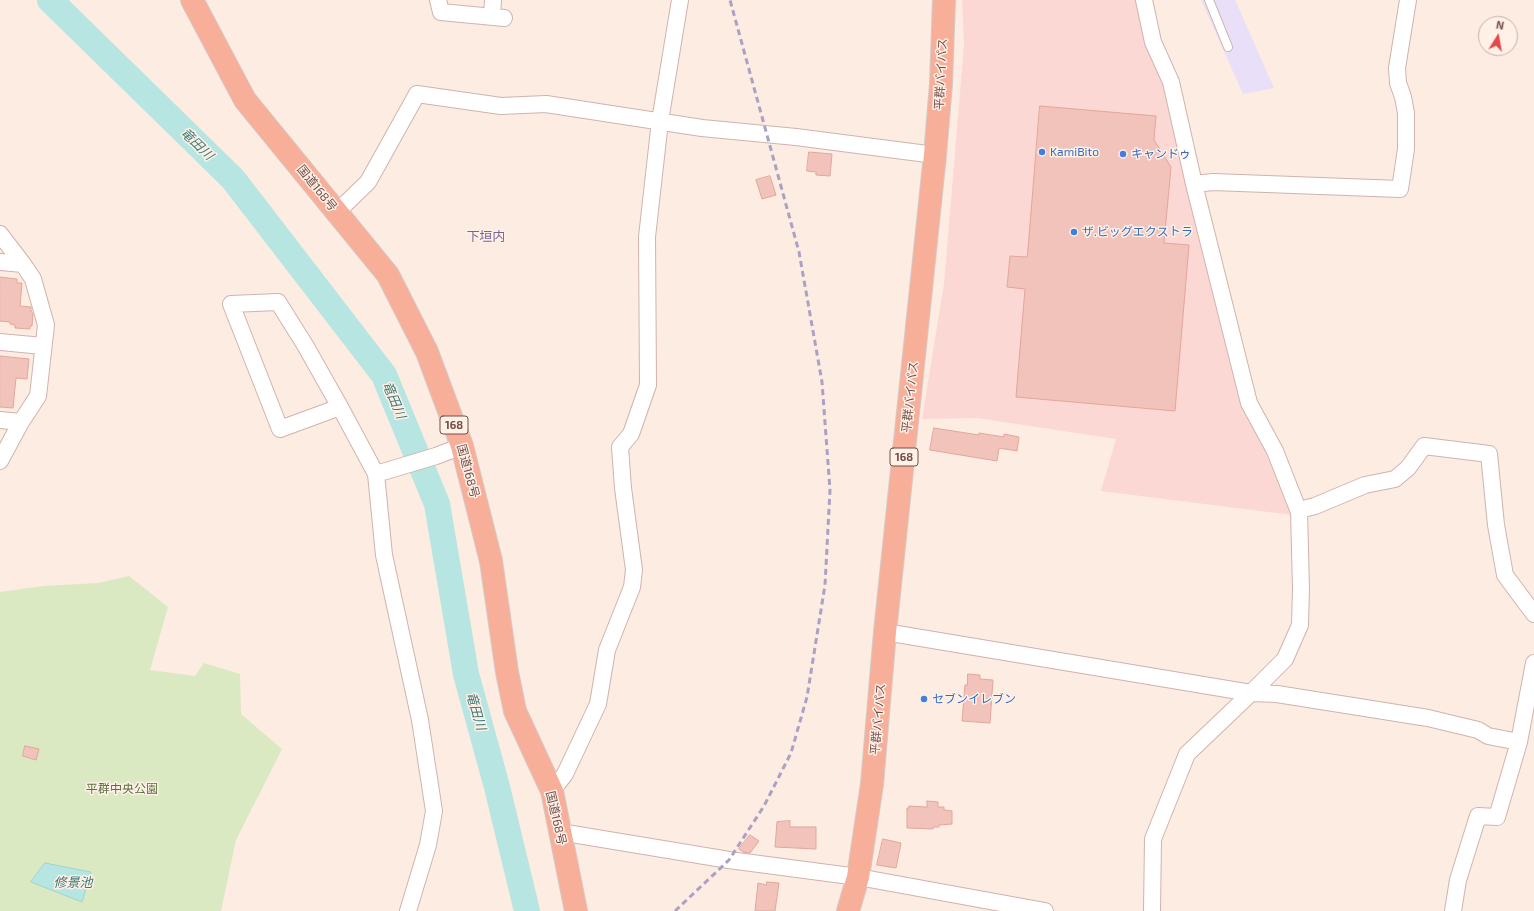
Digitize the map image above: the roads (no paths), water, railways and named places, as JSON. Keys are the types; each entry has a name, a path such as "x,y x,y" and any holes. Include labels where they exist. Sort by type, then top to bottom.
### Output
{"highway":[{"name":"国道168号","path":"192,0 245,100 388,275 427,352 462,446 491,561 507,672 515,711 552,791 576,911"},
{"name":"平群バイパス","path":"848,911 858,876 872,784 885,632 935,155 941,84 944,0"}],"street":[{"path":"438,0 442,12 498,18 493,0"},
{"path":"552,791 565,774 598,704 607,650 632,587 634,570 623,488 620,447 631,434 648,385 647,237 660,121 680,0"},
{"path":"1144,0 1153,42 1171,82 1194,184 1249,403 1275,451 1299,512 1301,581 1300,625 1285,659 1187,754 1153,839 1152,911"},
{"path":"1194,184 1213,182 1400,189 1406,149 1406,113 1403,96 1398,83 1397,68 1408,0"},
{"path":"337,212 368,182 417,94 501,106 546,104 702,128 796,137 935,155"},
{"path":"0,234 33,279 46,325 38,396 21,422 0,461"},
{"path":"0,262 23,264"},
{"path":"340,407 280,429 231,304 278,302 305,345 340,407 376,474 384,555 406,662 420,720 434,811 428,846 408,911"},
{"path":"0,342 43,346"},
{"path":"0,420 21,422"},
{"path":"376,474 436,456 462,446"},
{"path":"1299,512 1299,510 1315,506 1364,485 1395,479 1408,468 1424,446 1489,454 1496,525 1505,575 1534,614"},
{"path":"885,632 1251,693 1277,694 1428,718 1478,730 1488,736 1520,742"},
{"path":"1453,911 1458,880 1478,816 1497,817 1520,742 1534,663"},
{"path":"560,832 722,858 858,876 1045,911"}],"lane":[{"path":"1209,0 1228,47"}],"water":[{"name":"修景池","path":"45,863 91,872 82,902 31,882"}],"waterway":[{"name":"竜田川","path":"50,0 233,179 384,375 437,504 466,674 497,787 527,911"}],"railway":[{"path":"675,911 729,860 764,806 791,753 807,697 825,585 830,490 822,382 799,252 730,0"}],"place":[{"name":"KamiBito","path":"1042,152"},
{"name":"キャンドゥ","path":"1123,154"},
{"name":"ザ.ビッグエクストラ","path":"1074,232"},
{"name":"セブンイレブン","path":"924,699"}],"district":[{"name":"下垣内","path":"486,237"}],"park label":[{"name":"平群中央公園","path":"122,789"}]}
